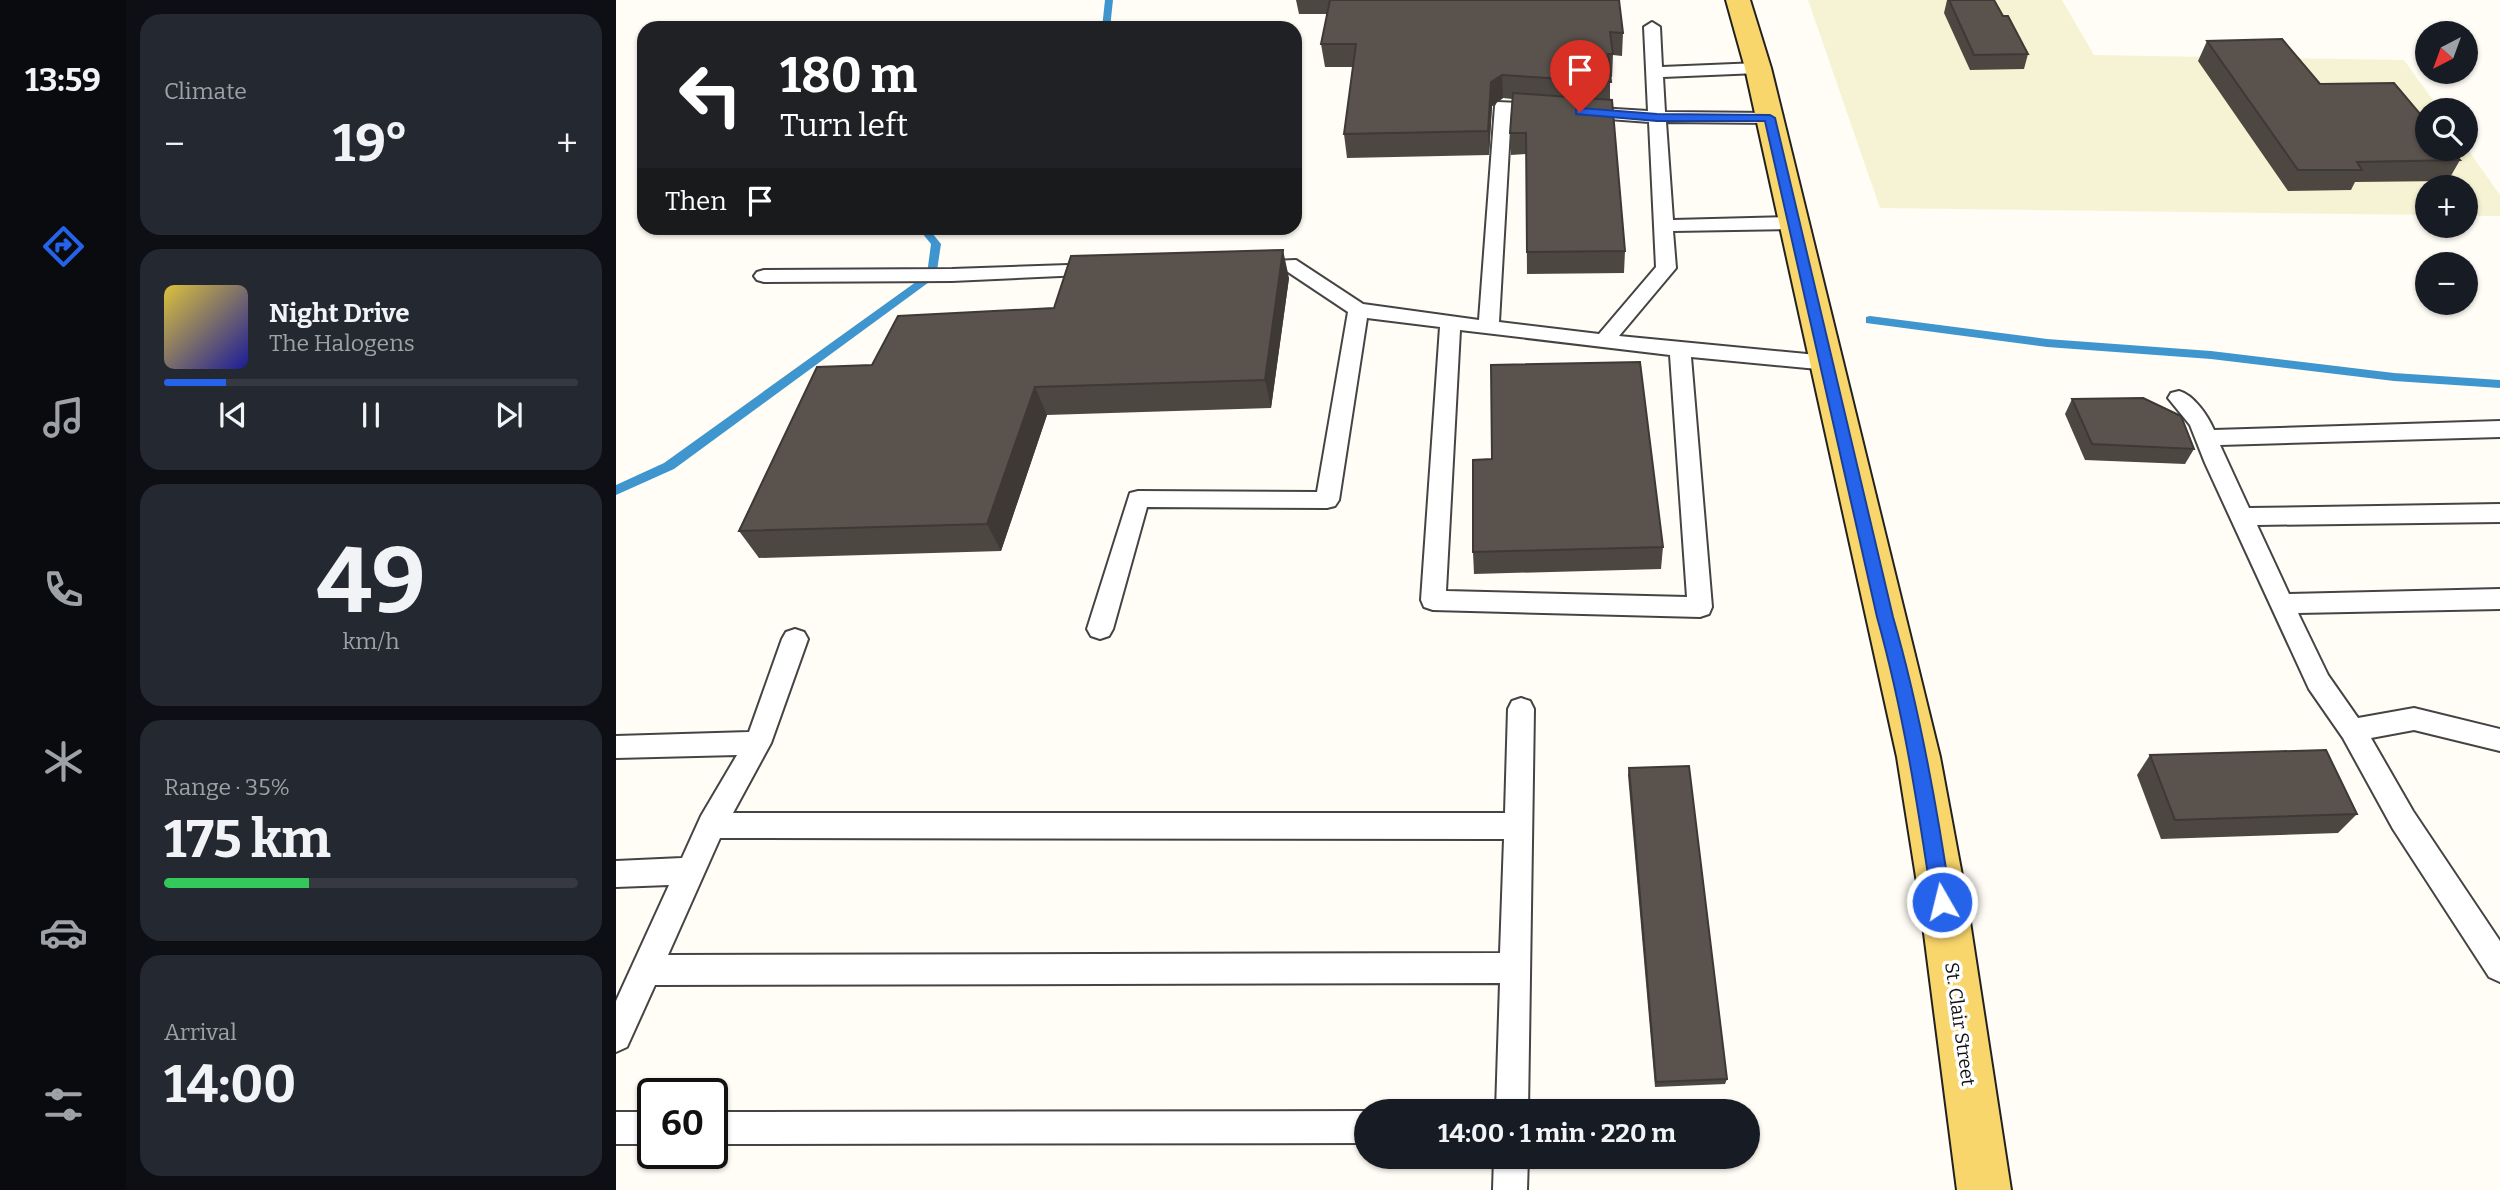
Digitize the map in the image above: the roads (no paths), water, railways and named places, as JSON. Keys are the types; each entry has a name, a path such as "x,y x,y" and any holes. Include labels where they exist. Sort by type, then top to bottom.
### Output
{"main road":[{"name":"St. Clair Street","path":"1738,0 1758,68 1901,676 1928,810 1984,1190"}],"lane":[{"path":"1604,341 1666,268 1652,27"},
{"path":"1654,72 1758,68"},
{"path":"1489,327 1503,106 1657,117 1770,118"},
{"path":"1664,226 1793,223"},
{"path":"1235,266 1289,264 1358,310 1604,341 1828,363"},
{"path":"764,276 952,275 1114,270"},
{"path":"1100,629 1138,499 1327,500 1358,310"},
{"path":"1450,322 1433,600 1700,607 1680,349"},
{"path":"2179,398 2200,422 2318,682 2351,730 2403,820 2500,967"},
{"path":"2206,438 2500,429"},
{"path":"2241,517 2500,513"},
{"path":"2281,604 2500,599"},
{"path":"619,1022 646,970 711,825 758,743 795,639"},
{"path":"1512,1099 1521,709"},
{"path":"2351,730 2414,719 2500,740"},
{"path":"616,747 758,743"},
{"path":"711,825 1519,826"},
{"path":"616,874 690,872"},
{"path":"646,970 1516,968"},
{"path":"728,1128 1354,1127"},
{"path":"616,1128 637,1128"},
{"path":"1510,1190 1511,1169"}],"waterway":[{"path":"1107,21 1109,0"},
{"path":"616,490 669,466 932,275 936,244 929,235"},
{"path":"1870,320 2047,343 2211,355 2394,377 2500,384"}]}
